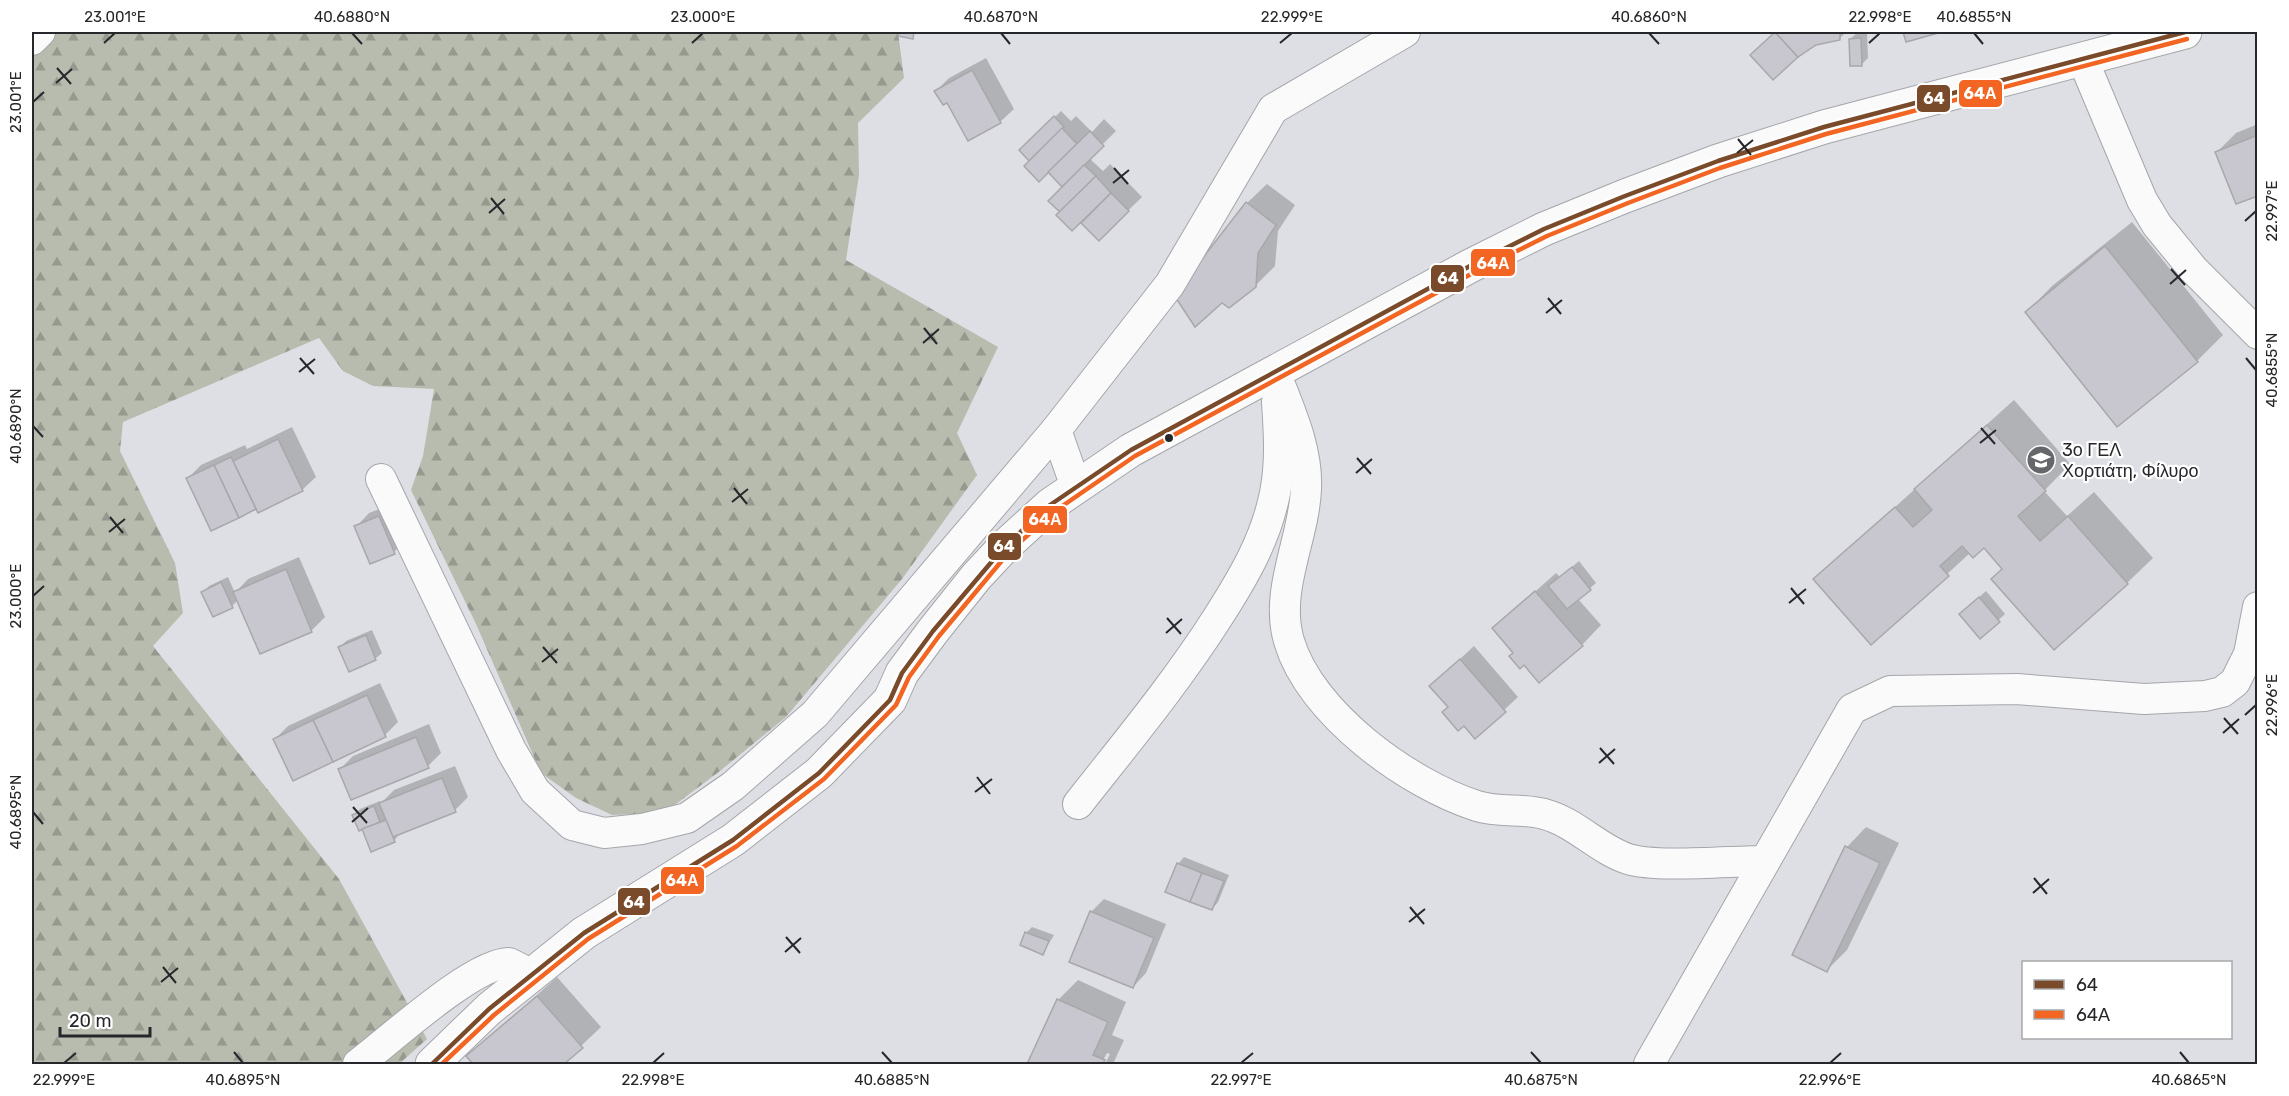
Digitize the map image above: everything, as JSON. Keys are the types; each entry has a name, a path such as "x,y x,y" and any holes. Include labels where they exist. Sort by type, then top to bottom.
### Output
{"main road":[{"path":"432,1065 489,1009 584,933 759,823 819,773 890,700 902,673 976,577 1025,526 1076,487 1131,450 1470,266 1544,229 1625,196 1718,161 1824,127 2185,32"}],"street":[{"path":"32,40 40,32"},
{"path":"381,479 511,750 535,791 572,825 603,833 642,829 687,818 733,786 815,714 1056,430 1170,284 1273,109 1405,32"},
{"path":"2083,60 2142,200 2157,225 2193,269 2258,334"},
{"path":"1078,804 1181,671 1255,555 1271,511 1280,455 1275,372"},
{"path":"1275,372 1300,438 1306,489 1286,594 1285,615 1288,640 1306,676 1347,727 1383,756 1417,778 1455,797 1489,808 1545,814 1628,858 1650,862 1764,861"},
{"path":"1056,430 1076,487"},
{"path":"1650,1065 1852,709 1890,692 2017,689 2144,699 2205,696 2222,692 2235,682 2249,654 2258,607"},
{"path":"358,1065 456,988 494,966 514,964 527,977"}],"green space":[{"path":"32,32 898,32 904,78 858,123 859,175 846,260 998,347 957,433 977,475 902,579 786,717 672,807 639,814 612,815 576,798 541,773 476,624 411,490 423,456 434,389 373,386 343,371 319,338 123,422 120,451 175,563 183,613 153,646 339,879 427,1039 399,1064 32,1064"}],"building":[{"path":"899,32 914,32 913,39 898,36"},
{"path":"1775,32 1798,57 1773,80 1750,55"},
{"path":"1775,32 1840,32 1840,40 1816,45 1798,57"},
{"path":"1903,32 1942,32 1906,42"},
{"path":"1861,38 1862,66 1850,66 1849,39"},
{"path":"972,70 1001,123 968,141 947,103 943,105 934,91"},
{"path":"1054,116 1064,127 1029,161 1019,150"},
{"path":"1062,128 1077,144 1039,182 1024,166"},
{"path":"1090,131 1104,146 1062,187 1048,172"},
{"path":"2258,135 2258,196 2236,204 2215,152"},
{"path":"1084,165 1096,176 1060,212 1048,201"},
{"path":"1096,176 1111,193 1072,231 1056,215"},
{"path":"1111,193 1129,211 1099,241 1081,223"},
{"path":"1246,202 1276,225 1258,253 1256,287 1229,308 1222,303 1195,327 1174,295"},
{"path":"2105,246 2198,362 2117,427 2025,312"},
{"path":"1987,425 2046,491 2018,516 2040,541 2068,516 2128,584 2054,650 1991,579 2002,569 1984,548 1973,558 1962,546 1940,566 1949,576 1871,645 1813,579 1895,507 1913,527 1932,510 1914,489"},
{"path":"278,439 303,491 258,513 233,461"},
{"path":"231,457 256,509 239,518 214,465"},
{"path":"214,465 239,518 211,531 186,478"},
{"path":"379,516 395,554 370,564 354,526"},
{"path":"1572,567 1591,590 1567,609 1548,586"},
{"path":"286,569 312,632 260,654 233,592"},
{"path":"221,582 233,608 213,617 201,592"},
{"path":"1535,591 1583,646 1539,683 1524,665 1520,669 1509,656 1513,653 1492,628"},
{"path":"1979,597 2000,622 1980,639 1959,614"},
{"path":"366,635 376,660 349,672 338,647"},
{"path":"1460,659 1506,712 1475,739 1464,726 1458,731 1442,712 1448,707 1429,686"},
{"path":"367,695 386,737 333,762 313,720"},
{"path":"313,720 333,762 293,781 273,739"},
{"path":"416,737 429,768 351,800 338,769"},
{"path":"442,778 456,812 393,837 379,803"},
{"path":"374,806 380,822 359,831 352,815"},
{"path":"386,820 395,842 371,852 362,829"},
{"path":"1845,846 1880,863 1827,972 1792,955"},
{"path":"1177,863 1202,873 1190,902 1165,892"},
{"path":"1202,873 1224,881 1212,910 1190,902"},
{"path":"1090,911 1154,938 1133,988 1069,962"},
{"path":"1025,932 1049,941 1043,955 1020,945"},
{"path":"537,996 583,1048 564,1064 473,1064 466,1056"},
{"path":"1057,999 1108,1022 1093,1055 1105,1060 1103,1064 1027,1064"}],"transit line":[{"name":"64","path":"432,1064 489,1009 584,933 733,840 819,773 890,700 902,673 933,631 1005,546 1050,505 1131,450 1470,266 1544,229 1625,196 1718,161 1824,127 2185,32"},
{"name":"64Α","path":"442,1064 494,1015 588,939 737,846 824,779 896,705 909,677 939,636 1010,551 1055,511 1135,456 1473,273 1547,236 1628,203 1720,168 1826,134 2187,39"}],"place":[{"name":"3ο ΓΕΛ Χορτιάτη, Φίλυρο","path":"2041,460"}]}
